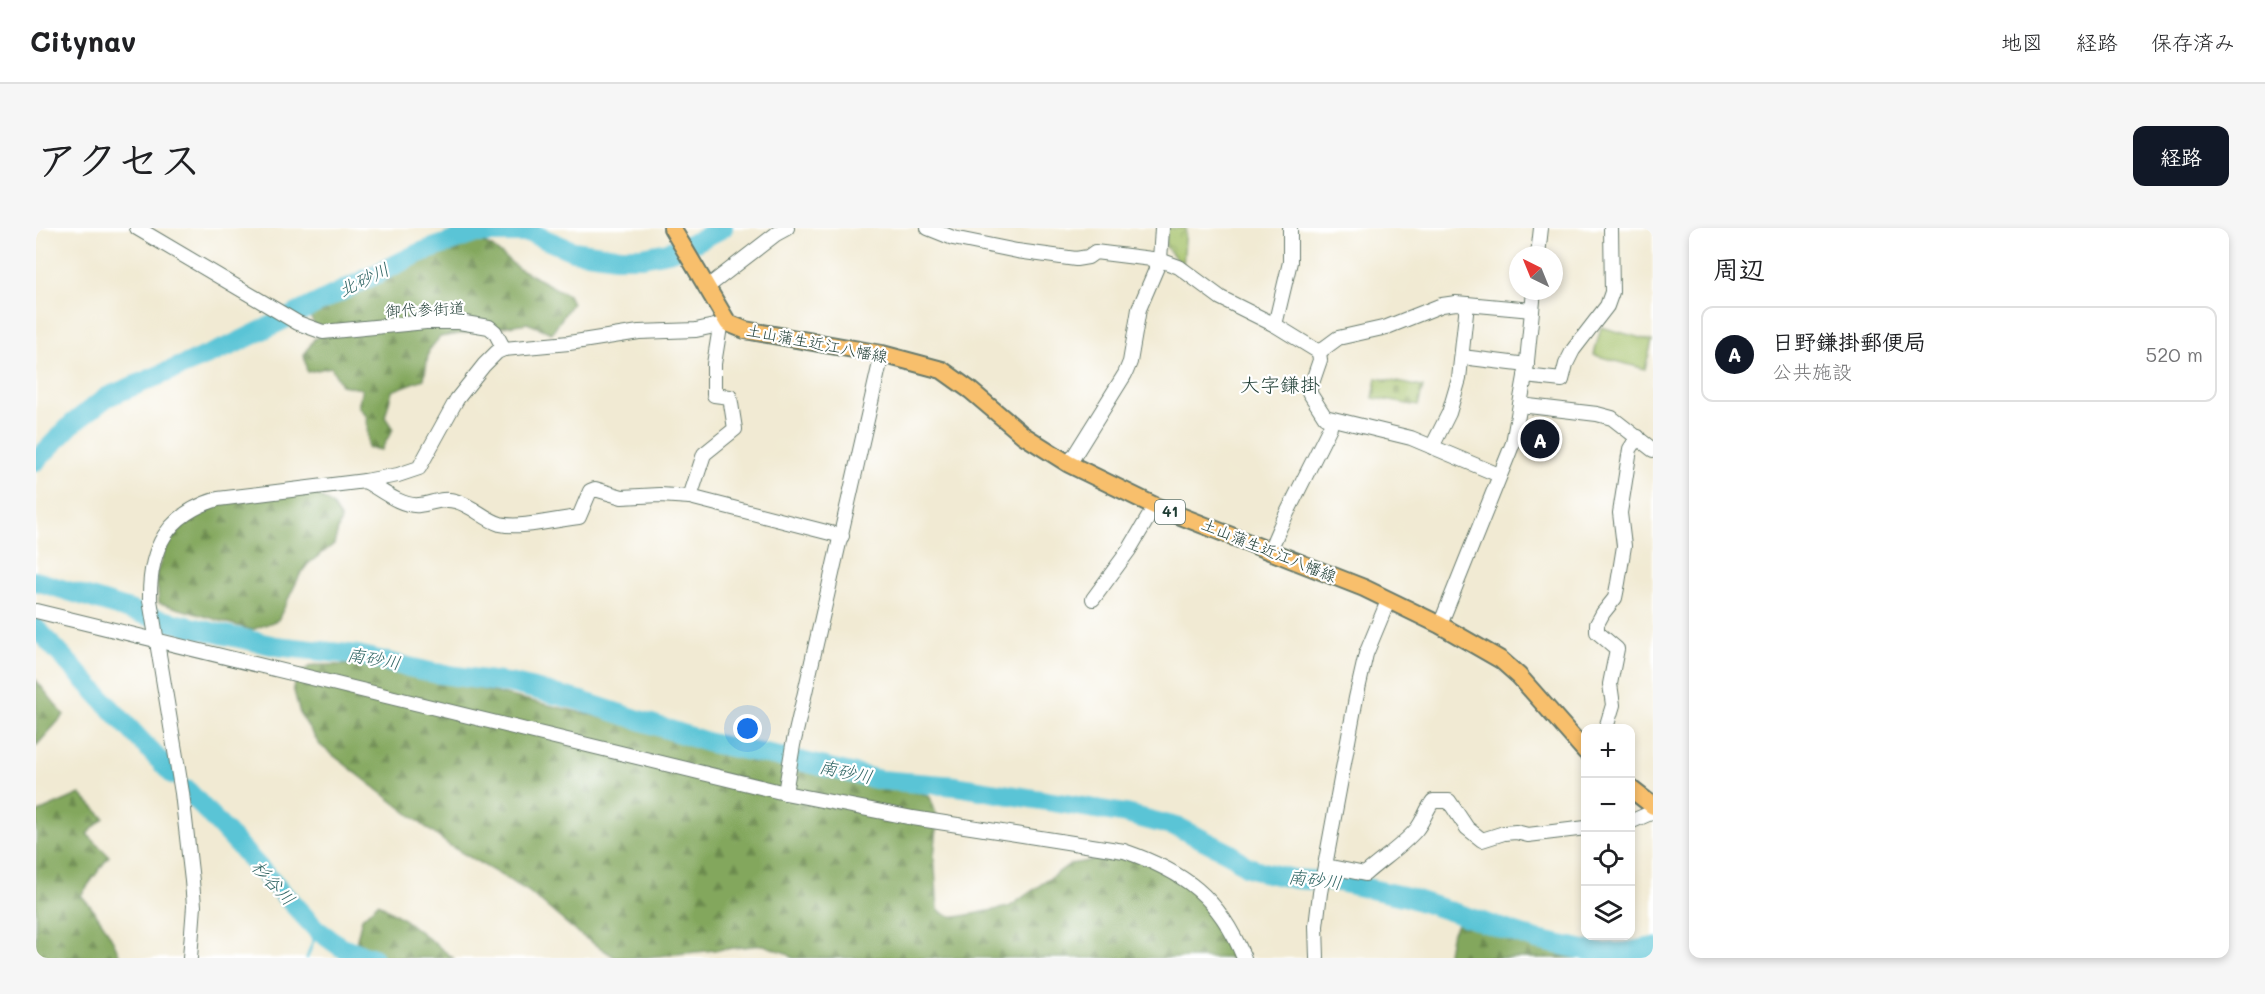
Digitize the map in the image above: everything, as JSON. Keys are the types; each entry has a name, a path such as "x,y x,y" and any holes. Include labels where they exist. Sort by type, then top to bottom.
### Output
{"main road":[{"name":"土山蒲生近江八幡線","path":"673,231 706,288 724,325 882,354 942,370 970,390 1023,435 1069,464 1155,506 1364,588 1440,625 1501,660 1519,676 1581,746"},
{"path":"1635,792 1653,806"}],"street":[{"name":"御代参街道","path":"137,228 298,323 323,332 426,322 459,322 489,327 495,332 504,349"},
{"path":"706,288 787,228"},
{"path":"928,228 953,238 1017,251 1076,259 1088,257 1095,252 1160,260 1179,267 1232,305 1275,325 1319,352"},
{"path":"1069,464 1127,368 1139,309 1160,260 1162,228"},
{"path":"1275,325 1290,262 1290,228"},
{"path":"1539,246 1541,228"},
{"path":"1462,357 1562,380 1566,364 1607,306 1612,292 1611,228"},
{"path":"1440,625 1513,443 1526,371 1533,300"},
{"path":"1319,352 1338,338 1387,327 1442,305 1467,304 1532,310"},
{"path":"1432,447 1449,413 1459,379 1467,304"},
{"path":"190,958 194,906 192,881 182,793 150,600 150,580 161,541 176,520 197,505 218,499 365,481 405,474 419,468 457,399 484,365 497,352 504,349 569,343 639,332 696,330 724,325 714,364 714,395 730,397 735,429 704,454 690,497"},
{"path":"1319,352 1320,360 1309,392 1325,417 1411,438 1499,475"},
{"path":"785,793 793,745 882,354"},
{"path":"1520,405 1598,414 1612,418 1653,450"},
{"path":"1270,550 1330,427 1331,419"},
{"path":"1607,724 1613,705 1610,684 1617,649 1597,632 1603,613 1615,598 1624,546 1620,513 1630,449 1638,437"},
{"path":"365,481 416,506 440,499 454,501 467,505 489,519 512,525 579,517 590,491 595,489 622,497 660,495 690,497 842,536"},
{"path":"1093,599 1129,550 1155,506"},
{"path":"1317,958 1316,926 1320,893 1356,698 1366,654 1388,601"},
{"path":"36,611 155,635 785,793 913,818 1124,851 1176,873 1197,889 1219,912 1236,938 1244,958"},
{"path":"1325,868 1365,874 1395,851 1418,828 1433,801 1449,801 1467,828 1482,840 1504,832 1528,835 1581,829"},
{"path":"1635,820 1653,812"}],"green space":[{"path":"1167,228 1186,228 1183,266 1166,247"},
{"path":"471,237 492,247 518,268 568,295 572,303 552,333 527,323 440,337 429,350 424,379 392,391 385,417 393,429 381,450 368,448 367,417 358,406 362,389 341,385 331,367 307,372 304,355 314,339 320,336 310,316 408,262"},
{"path":"1601,327 1652,341 1645,369 1594,355"},
{"path":"1377,378 1423,387 1418,406 1373,398"},
{"path":"311,490 332,505 341,519 334,544 308,564 301,573 278,620 252,630 159,603 156,575 169,539 202,506"},
{"path":"313,665 376,665 915,790 930,797 938,819 934,856 938,910 946,915 957,917 1009,907 1070,864 1120,856 1160,864 1218,909 1239,958 793,958 786,953 763,945 639,958 616,958 579,934 528,891 450,846 320,745 300,714 293,687 302,671"},
{"path":"36,680 64,715 36,746"},
{"path":"80,794 104,818 87,834 109,856 81,895 104,925 121,958 36,958 36,813"},
{"path":"378,903 405,920 453,958 355,958 362,918"},
{"path":"1466,907 1606,958 1447,958 1451,936"}],"waterway":[{"name":"北砂川","path":"36,461 72,424 107,397 232,345 419,253 476,233 530,233 573,251 616,257 642,257 668,252 698,241 723,228"},
{"name":"南砂川","path":"36,581 162,620 276,646 358,655 434,673 514,684 578,700 710,743 880,780 956,786 1126,814 1180,828 1231,854 1246,866 1263,872 1294,879 1339,882 1407,897 1537,940 1600,953 1625,952 1653,947"},
{"name":"杉谷川","path":"36,628 173,775"},
{"name":"杉谷川","path":"187,790 317,930 341,947 373,958"},
{"path":"307,958 317,930"}],"place":[{"name":"日野鎌掛郵便局","path":"1540,439"}],"district":[{"name":"大字鎌掛","path":"1280,385"}]}
